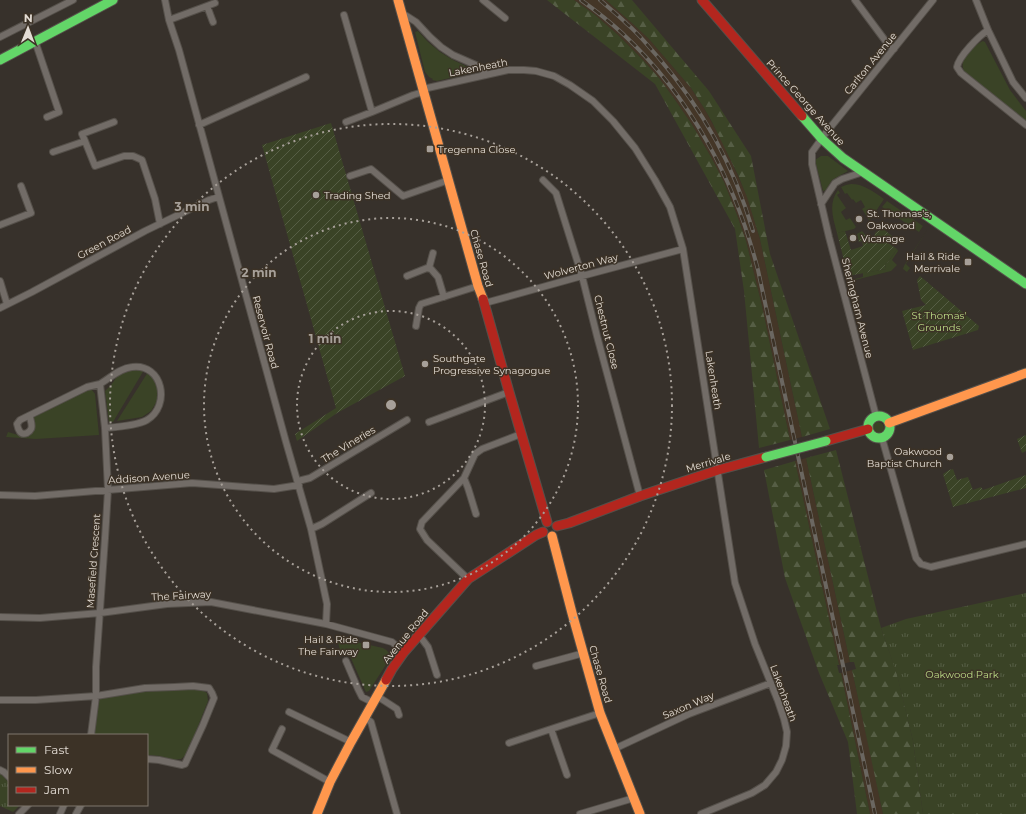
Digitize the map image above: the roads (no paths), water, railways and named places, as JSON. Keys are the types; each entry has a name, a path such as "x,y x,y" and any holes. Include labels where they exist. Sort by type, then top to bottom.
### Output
{"street":[{"path":"0,37 73,0"},
{"path":"0,60 113,0"},
{"name":"Reservoir Road","path":"165,0 169,20 179,50 218,197 311,528 328,604 326,624"},
{"name":"Chase Road","path":"398,0 478,286 485,303 547,522"},
{"path":"483,0 506,18"},
{"name":"Prince George Avenue","path":"702,0 822,139 837,153 1026,284"},
{"path":"855,0 887,43 894,49"},
{"name":"Carlton Avenue","path":"822,139 933,0"},
{"path":"976,0 988,30 1013,82 1026,98"},
{"path":"169,20 215,3"},
{"path":"207,6 213,22"},
{"path":"402,13 416,22 441,47 453,55 478,66 486,75"},
{"path":"344,15 372,112"},
{"path":"988,30 981,34 962,56 957,67 961,74 1026,125"},
{"path":"36,41 59,112 47,117"},
{"name":"Lakenheath","path":"346,122 423,91 508,70 536,71 554,76 570,85 593,101 613,121 635,148 670,207 683,249 735,583 755,644 778,701 787,732 786,746 782,760 776,772 765,785 752,793 701,814"},
{"path":"199,125 306,77"},
{"path":"114,122 82,134 95,166 124,156 134,156 142,160 155,199 160,224"},
{"name":"Sheringham Avenue","path":"822,139 812,152 811,159 821,204 876,416"},
{"path":"53,152 85,141"},
{"path":"350,176 370,169 403,196 449,180"},
{"path":"821,204 835,183 863,172"},
{"name":"Chestnut Close","path":"543,180 556,193 582,276 640,496"},
{"path":"0,225 31,213 21,186"},
{"name":"Green Road","path":"0,308 160,224 218,197"},
{"name":"Wolverton Way","path":"485,303 683,249"},
{"path":"429,268 433,253"},
{"path":"429,268 438,277 444,297"},
{"path":"407,276 429,268"},
{"path":"0,281 8,304"},
{"path":"416,326 421,304 478,286"},
{"path":"30,416 87,387 100,384 122,370 132,366 146,368 158,380 161,388 158,408 147,420 136,424 105,428"},
{"path":"889,423 1026,373"},
{"name":"Masefield Crescent","path":"91,734 96,696 96,667 108,490 105,428 100,384"},
{"path":"429,422 509,392"},
{"path":"876,416 884,417 890,426 888,433 882,438 873,437 868,429 869,422 876,416"},
{"name":"The Vineries","path":"298,483 310,478 407,420"},
{"name":"Merrivale","path":"557,526 718,470 868,429"},
{"path":"468,579 427,540 420,529 422,522 464,478 475,454 482,449 521,434"},
{"path":"882,438 916,558 921,564 930,566 1026,544"},
{"path":"464,478 476,514"},
{"name":"Addison Avenue","path":"0,495 35,496 192,483 274,489 298,483"},
{"path":"311,528 322,524 371,493"},
{"path":"547,522 553,522 557,526 557,532 552,536 547,536 543,532 543,526 547,522"},
{"name":"Avenue Road","path":"316,814 330,782 364,717 392,669 404,652 468,579 543,532"},
{"name":"Chase Road","path":"552,536 600,713 640,814"},
{"name":"The Fairway","path":"0,617 40,618 100,613 167,604 211,602 326,624 392,642 404,652"},
{"path":"419,635 428,647 437,675"},
{"path":"536,666 584,653"},
{"path":"346,661 362,697 375,699 397,709 399,715"},
{"name":"Saxon Way","path":"614,748 689,714 771,684"},
{"path":"0,700 36,700 96,696 145,688 193,686 208,688 214,698 185,764 182,765 148,759"},
{"path":"289,712 351,742"},
{"path":"509,743 600,713"},
{"path":"364,717 371,722 397,814"},
{"path":"282,729 272,750 330,782"},
{"path":"551,730 567,775"},
{"path":"0,770 8,776"},
{"path":"580,814 634,798"},
{"path":"20,814 27,806"}],"railway":[{"path":"581,0 622,33 669,84 707,141 737,204 758,270 875,814"},
{"path":"600,0 621,18 658,57 703,118 736,183 753,231"}],"place":[{"name":"Tregenna Close","path":"430,149"},
{"name":"Trading Shed","path":"316,195"},
{"name":"St. Thomas's, Oakwood","path":"859,219"},
{"name":"Vicarage","path":"853,238"},
{"name":"Hail & Ride Merrivale","path":"968,262"},
{"name":"Southgate Progressive Synagogue","path":"425,364"},
{"name":"Oakwood Baptist Church","path":"950,457"},
{"name":"Hail & Ride The Fairway","path":"366,645"}],"park label":[{"name":"St Thomas' Grounds","path":"939,320"},
{"name":"Oakwood Park","path":"962,674"}]}
